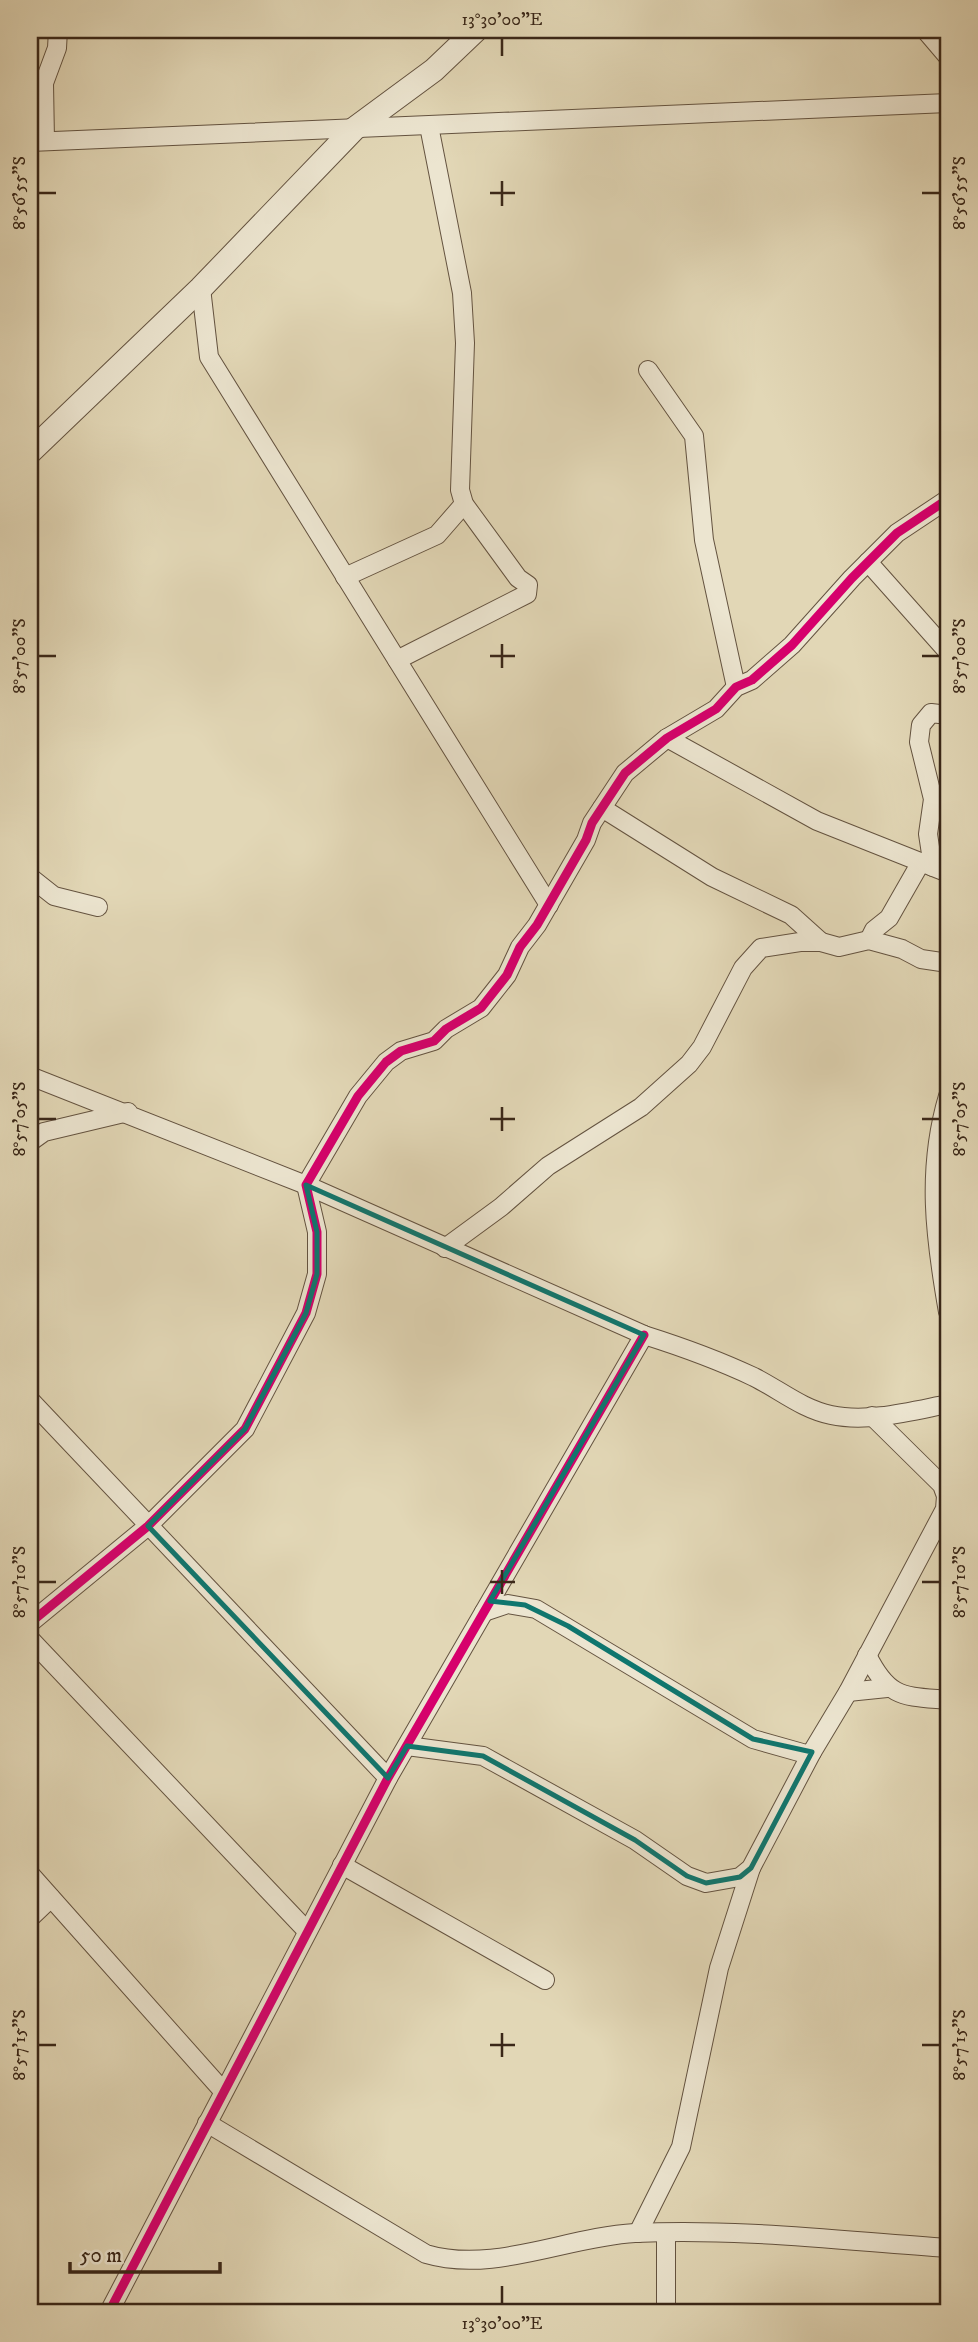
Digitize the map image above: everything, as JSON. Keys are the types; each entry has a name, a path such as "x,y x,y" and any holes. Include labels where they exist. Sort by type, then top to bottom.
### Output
{"street":[{"path":"58,30 57,48 44,83 37,142 948,103"},
{"path":"30,452 201,288 354,129 434,70 476,30"},
{"path":"925,30 948,57"},
{"path":"397,660 527,594 528,585 518,578 464,503 460,490 465,343 462,293 429,126"},
{"path":"201,288 209,357 549,905"},
{"path":"648,370 694,436 704,540 736,687"},
{"path":"30,1623 148,1526 245,1429 306,1313 317,1274 317,1232 306,1185 358,1096 386,1062 401,1051 434,1041 454,1024 481,1008 507,975 520,947 549,905 601,808 625,774 667,738 716,709 736,687 752,680 792,645 897,533 948,499"},
{"path":"345,576 436,535 464,503"},
{"path":"868,562 948,652"},
{"path":"934,867 928,834 933,799 919,741 921,724 931,713 948,715"},
{"path":"667,738 817,821 934,867"},
{"path":"601,808 712,877 791,915 821,943"},
{"path":"869,940 874,930 934,867"},
{"path":"30,877 54,896 98,908"},
{"path":"446,1248 501,1207 548,1166 641,1107 689,1065 702,1047 743,968 761,948 782,943 821,943 839,947 869,940 902,950 921,960 948,963"},
{"path":"30,1076 128,1112 306,1185 644,1335 712,1358 757,1378 800,1405 832,1415 872,1416 948,1404"},
{"path":"948,1097 937,1136 933,1183 948,1312"},
{"path":"30,1142 44,1132 128,1112"},
{"path":"109,2312 388,1778 644,1335"},
{"path":"30,1400 388,1778"},
{"path":"638,2233 681,2147 719,1968 751,1868 944,1509 946,1496 932,1473 893,1439 872,1416"},
{"path":"484,1612 508,1604 536,1609 753,1739 806,1754 812,1752"},
{"path":"30,1639 307,1931"},
{"path":"867,1655 887,1688"},
{"path":"848,1692 887,1688 907,1697 948,1700"},
{"path":"407,1746 483,1756 635,1840 687,1876 706,1883 740,1877 751,1868"},
{"path":"342,1865 545,1980"},
{"path":"30,1874 223,2091"},
{"path":"30,1918 51,1898"},
{"path":"207,2123 426,2254 443,2259 468,2261 638,2233 722,2232 948,2248"},
{"path":"666,2233 666,2312"}],"highlighted area":[{"path":"306,1185 644,1335 490,1601 525,1605 568,1626 753,1739 812,1752 751,1868 740,1877 706,1883 687,1876 635,1840 483,1756 407,1746 388,1778 148,1526 245,1429 306,1313 317,1274 317,1232"}],"cycle path":[{"path":"30,1623 148,1526 245,1429 306,1313 317,1274 317,1232 306,1185 358,1096 386,1062 401,1051 434,1041 446,1029 481,1008 507,975 520,947 537,925 586,840 592,823 625,773 667,738 716,709 736,687 752,680 792,645 897,533 948,499"},
{"path":"109,2312 388,1778 644,1335"}]}
